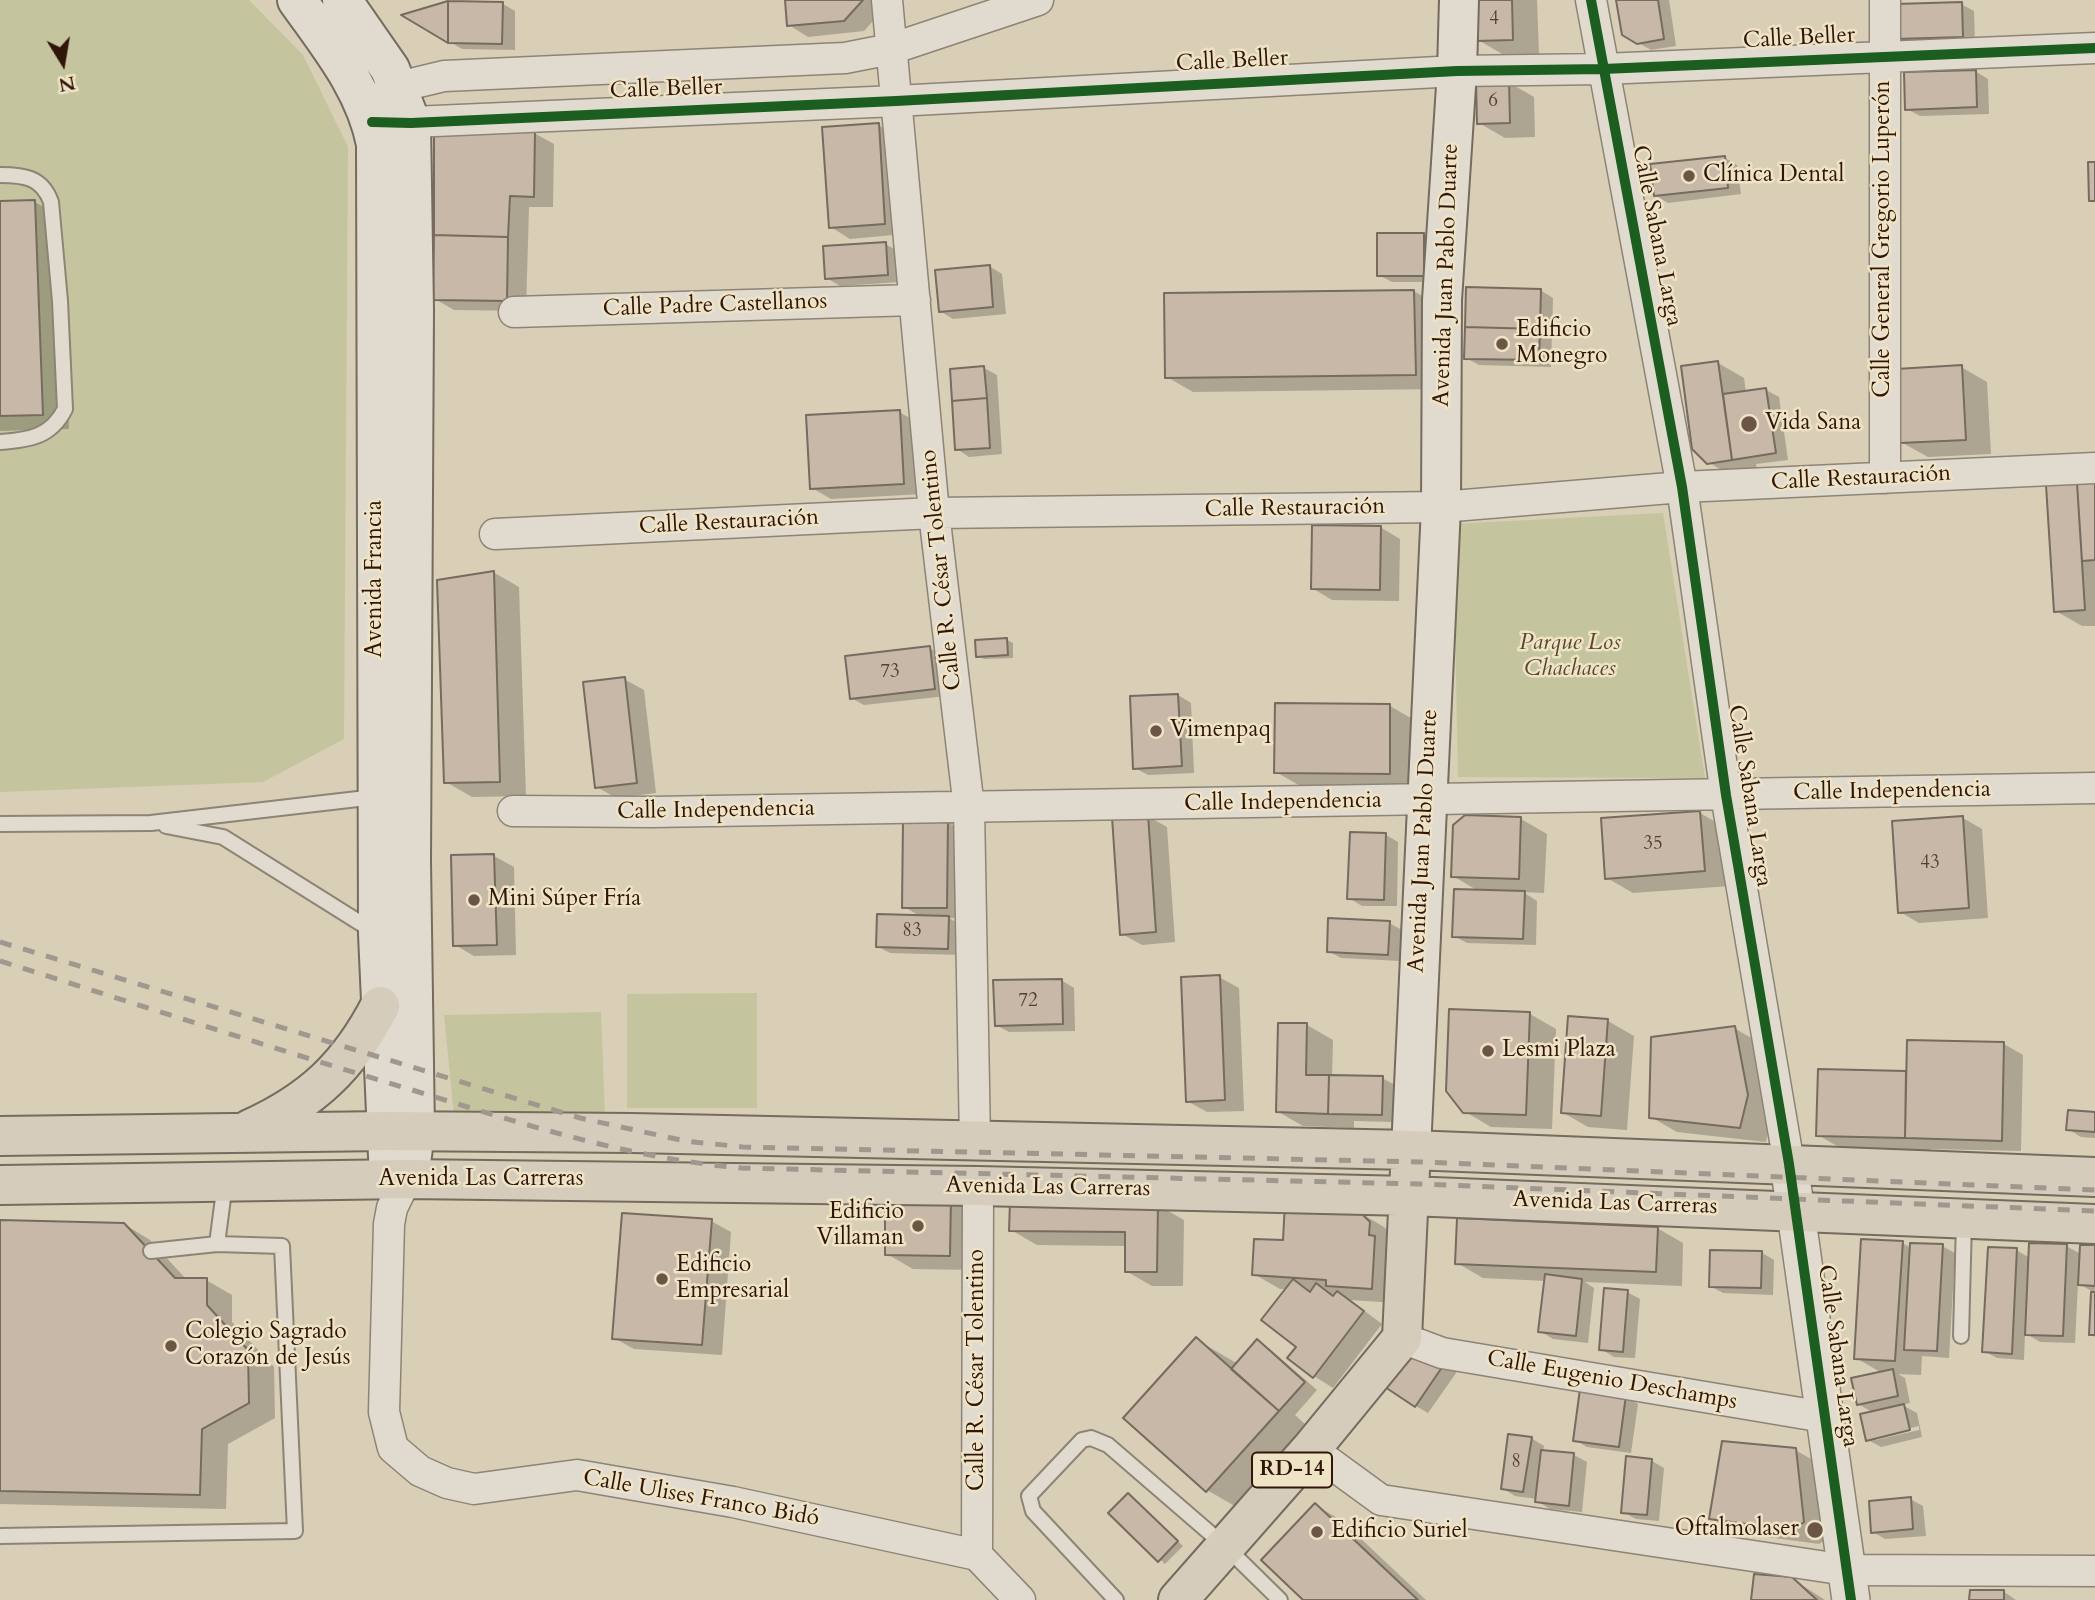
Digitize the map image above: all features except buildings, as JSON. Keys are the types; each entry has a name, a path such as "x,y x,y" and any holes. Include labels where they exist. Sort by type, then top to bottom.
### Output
{"main road":[{"name":"Avenida Francia","path":"297,0 352,80 369,114 377,164 395,796 411,861 401,1131"},
{"name":"Avenida Francia","path":"342,0 390,69 411,123 414,284 395,796 378,934 380,1006 401,1131 413,1156 398,1179"},
{"name":"Avenida Juan Pablo Duarte","path":"1402,1338 1441,507 1442,300 1459,0"},
{"path":"242,1132 279,1115 314,1093 352,1053 380,1006"},
{"name":"Avenida Las Carreras","path":"0,1136 401,1131 632,1133 1411,1150 2095,1177"},
{"name":"Avenida Las Carreras","path":"0,1185 398,1179 978,1186 1409,1196 2095,1224"},
{"name":"RD-14","path":"1178,1600 1311,1449 1402,1338"}],"street":[{"name":"Calle R. César Tolentino","path":"887,0 934,513 969,808 975,1142"},
{"path":"369,114 398,87 444,76 845,58 891,49 1038,0"},
{"name":"Calle Sabana Larga","path":"1591,0 1682,487 1726,795 1789,1164 1848,1585"},
{"name":"Calle General Gregorio Luperón","path":"1885,0 1885,478"},
{"name":"Calle Beller","path":"369,114 411,123 896,101 1457,71 1603,69 2095,48"},
{"name":"Calle Padre Castellanos","path":"514,312 915,300"},
{"name":"Calle Restauración","path":"495,534 934,513 1441,507 1682,487 2095,468"},
{"name":"Calle Independencia","path":"513,810 652,812 969,808 2095,788"},
{"name":"Calle Ulises Franco Bidó","path":"398,1179 389,1224 384,1412 393,1448 420,1471 447,1483 474,1489 576,1475 733,1502 977,1555"},
{"name":"Calle R. César Tolentino","path":"977,1555 978,1186"},
{"name":"Calle Eugenio Deschamps","path":"1402,1338 1442,1353 1824,1417"},
{"path":"1311,1449 1381,1500 1848,1585 2095,1571"},
{"path":"977,1555 1020,1600"}],"lane":[{"path":"0,175 31,177 47,192 51,202 60,301 65,409 59,421 38,437 0,442"},
{"path":"0,824 150,823 395,796"},
{"path":"150,823 223,837 378,934"},
{"path":"217,1244 226,1181"},
{"path":"1961,1336 1964,1219"},
{"path":"0,1536 295,1531 282,1247 217,1244 151,1251"},
{"path":"1116,1600 1030,1504 1029,1496 1082,1440 1091,1438 1108,1446 1225,1546 1280,1600"}],"green space":[{"path":"0,0 249,0 303,55 348,147 344,739 263,782 0,792"},
{"name":"Parque Los Chachaces","path":"1663,513 1705,778 1458,777 1453,524"},
{"path":"757,993 757,1108 627,1108 627,994"},
{"path":"601,1012 605,1115 454,1116 444,1015"}],"railway":[{"path":"0,942 580,1118 685,1141 743,1147 1420,1162 2095,1190"},
{"path":"0,961 306,1058 533,1126 615,1148 699,1163 742,1168 1420,1184 2095,1211"}],"cycle path":[{"path":"1591,0 1682,487 1726,795 1789,1164 1851,1600"},
{"path":"372,122 411,123 896,101 1457,71 1603,69 2095,48"}],"place":[{"name":"Clínica Dental","path":"1689,176"},
{"name":"Edificio Monegro","path":"1502,344"},
{"name":"Vida Sana","path":"1749,424"},
{"name":"Vimenpaq","path":"1156,731"},
{"name":"Mini Súper Fría","path":"474,900"},
{"name":"Lesmi Plaza","path":"1488,1051"},
{"name":"Edificio Villaman","path":"918,1226"},
{"name":"Edificio Empresarial","path":"662,1279"},
{"name":"Colegio Sagrado Corazón de Jesús","path":"171,1346"},
{"name":"Oftalmolaser","path":"1815,1530"},
{"name":"Edificio Suriel","path":"1317,1532"}]}
